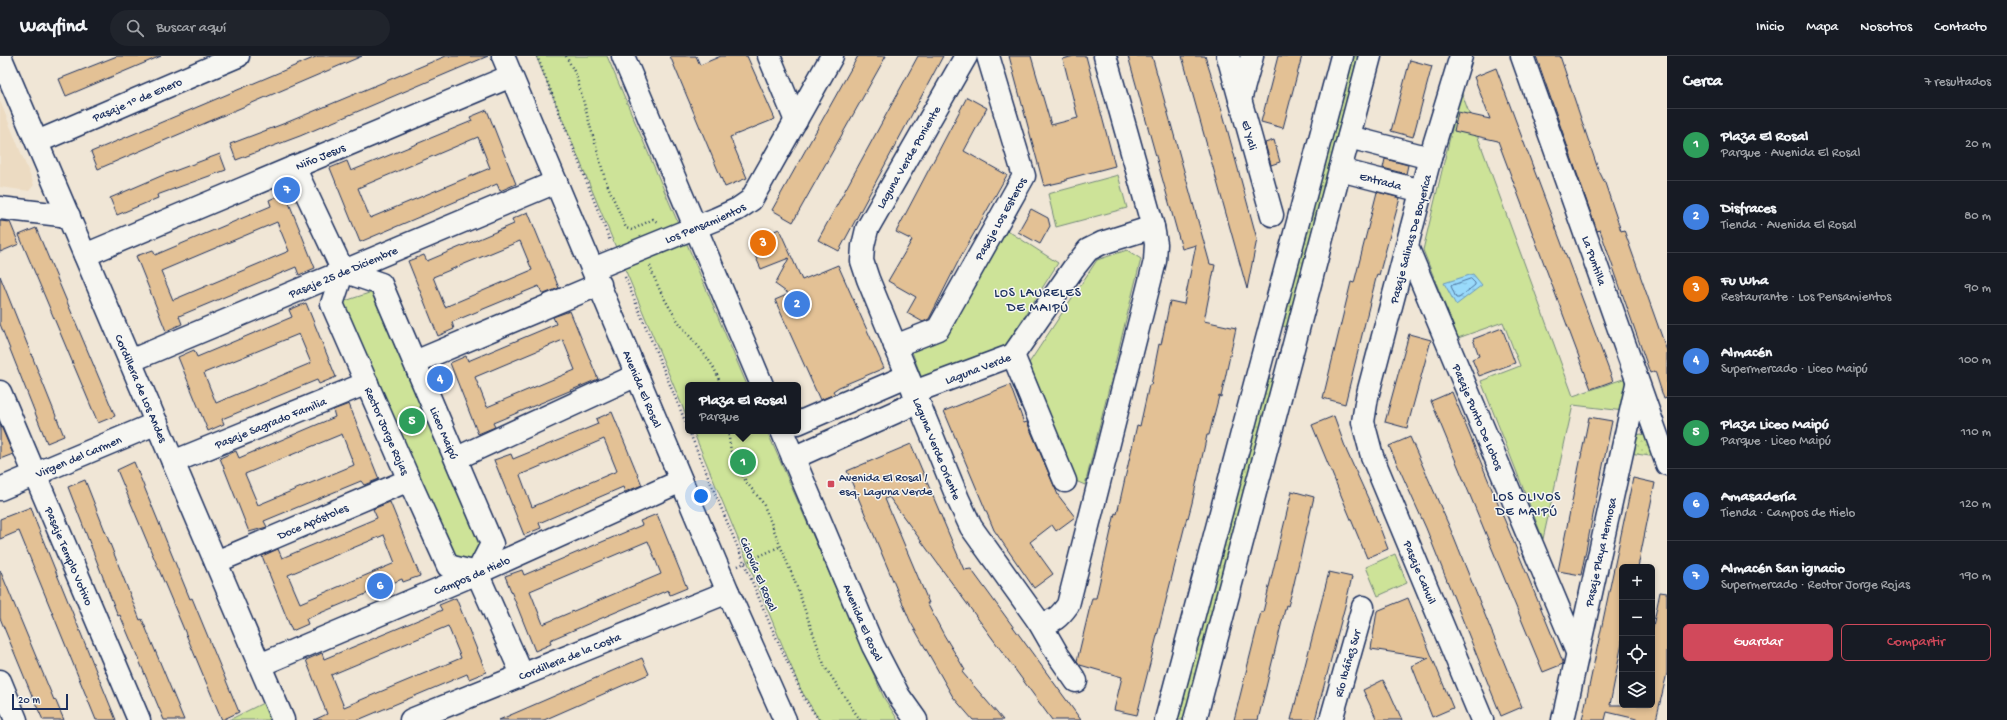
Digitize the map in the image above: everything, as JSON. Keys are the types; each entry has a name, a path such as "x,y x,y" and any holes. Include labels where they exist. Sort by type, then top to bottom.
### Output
{"street":[{"name":"Cordillera de Los Andes","path":"0,56 283,720"},
{"name":"Pasaje 1º de Enero","path":"37,142 238,56"},
{"name":"Avenida El Rosal","path":"503,56 724,583 785,720"},
{"path":"623,56 761,382"},
{"path":"769,56 796,121"},
{"name":"Los Pensamientos","path":"596,276 644,249 738,209 751,200 832,56"},
{"name":"Laguna Verde Poniente","path":"862,261 863,246 867,229 966,56"},
{"name":"Pasaje Los Esteros","path":"895,346 938,329 1024,176 988,56"},
{"path":"1039,622 1047,623 1053,620 1061,615 1068,605 1155,261 1156,244 1153,227 1106,56"},
{"name":"El Yali","path":"1228,56 1272,215"},
{"path":"1240,100 1252,56"},
{"path":"1166,720 1342,56"},
{"path":"1195,720 1370,56"},
{"name":"Pasaje Salinas De Boyerica","path":"1364,422 1367,397 1408,249 1430,158 1462,56"},
{"name":"La Puntilla","path":"1522,56 1637,384 1667,464"},
{"name":"Niño Jesus","path":"85,255 511,76"},
{"path":"1349,137 1430,158"},
{"path":"294,167 343,271"},
{"name":"Entrada","path":"1340,170 1422,192"},
{"name":"Pasaje 25 de Diciembre","path":"130,360 556,182"},
{"path":"0,208 68,216"},
{"name":"Laguna Verde","path":"801,422 913,390 1013,355 1088,250 1102,243 1153,227"},
{"name":"Pasaje Punto De Lobos","path":"1408,249 1577,652"},
{"name":"Laguna Verde Oriente","path":"862,261 913,390 971,526 1039,622 1058,655 1076,681"},
{"name":"Liceo Maipú","path":"343,271 381,284 457,458 492,544 477,573"},
{"name":"Rector Jorge Rojas","path":"343,271 332,304 409,480 448,566 477,573"},
{"path":"415,362 596,276"},
{"path":"1264,350 1290,357"},
{"path":"1013,355 1065,481"},
{"path":"457,458 637,375"},
{"name":"Pasaje Sagrado Familia","path":"173,462 367,382"},
{"name":"Pasaje Playa Hermosa","path":"1563,720 1637,384"},
{"name":"Laguna Verde","path":"793,458 913,390"},
{"name":"Pasaje Templo Votivo","path":"0,392 139,720"},
{"name":"Pasaje Cahuil","path":"1364,422 1372,456 1482,720"},
{"name":"Virgen del Carmen","path":"0,489 157,423"},
{"name":"Avenida El Rosal","path":"783,434 882,665 899,696 916,720"},
{"name":"Doce Apóstoles","path":"216,562 409,480"},
{"name":"Campos de Hielo","path":"260,665 477,573 681,481"},
{"path":"477,573 522,674"},
{"name":"Cordillera de la Costa","path":"411,720 522,674 724,583"},
{"name":"Río Ibáñez Sur","path":"1331,720 1363,607"},
{"path":"0,682 16,720"},
{"path":"1338,694 1348,720"}],"path":[{"path":"566,56 576,75 605,179 626,228 632,230 652,219 658,222 667,239"},
{"path":"644,249 653,276 678,321 708,360 720,382"},
{"name":"Ciclovía El Rosal","path":"690,434 805,700 819,720"},
{"path":"728,434 732,458 746,483 763,503 781,546 825,667 860,720"},
{"path":"724,583 745,563 781,546"}],"shaded area":[{"path":"0,101 34,185 29,191 0,187"}],"green space":[{"path":"536,56 607,56 746,382 685,382 685,413"},
{"path":"1353,56 1362,56 1290,328 1282,326"},
{"path":"1461,91 1573,396 1626,378 1630,390 1624,411 1573,405 1543,539 1481,381 1520,366 1503,322 1458,338 1423,250"},
{"path":"1118,175 1127,208 1056,227 1048,194"},
{"path":"1005,229 1058,263 1005,347 922,379 911,349"},
{"path":"1127,250 1141,259 1085,485 1071,479 1068,459 1029,363 1097,260"},
{"path":"375,291 482,541 470,561 453,558 342,302"},
{"path":"1267,378 1275,379 1187,720 1178,720"},
{"path":"694,434 768,434 884,698 898,720 819,720 801,690"},
{"path":"1642,434 1647,438 1656,457 1630,453 1635,435"},
{"path":"1395,554 1407,583 1378,596 1366,567"},
{"path":"273,698 281,720 229,720"}],"water":[{"path":"1473,274 1482,285 1456,305 1444,283"}],"building":[{"path":"117,56 161,56 66,96 59,79"},
{"path":"318,56 362,56 98,169 91,152"},
{"path":"446,56 488,56 300,136 236,160 230,144 288,122"},
{"path":"670,56 696,56 700,65 721,56 747,56 775,119 730,137 747,178 725,187"},
{"path":"858,56 886,56 793,222 772,210"},
{"path":"918,56 943,56 839,251 818,240"},
{"path":"1009,56 1031,56 1051,125 1078,118 1063,59 1074,56 1086,56 1115,166 1044,186"},
{"path":"1128,56 1152,56 1210,264 1215,265 1204,321 1236,328 1221,397 1219,396 1209,435 1207,435 1192,503 1188,518 1187,517 1137,715 1114,710 1122,677 1080,665 1077,661 1092,598 1096,598 1115,513 1117,514 1137,425 1140,426 1149,385 1151,385 1159,344 1161,345 1170,301 1184,304 1196,245 1182,249"},
{"path":"1182,56 1205,56 1222,110 1257,239 1247,289"},
{"path":"1278,56 1302,56 1283,128 1261,122"},
{"path":"1536,56 1560,56 1598,169 1605,183 1621,231 1624,230 1667,351 1667,398 1664,399 1655,371 1650,373 1600,230 1597,231"},
{"path":"1410,60 1432,66 1413,137 1391,131"},
{"path":"1496,68 1613,381 1591,389 1498,141 1454,131 1458,112 1490,119 1474,77"},
{"path":"967,97 987,108 964,151 1007,175 960,258 929,319 923,322 907,313 916,297 888,281 912,240 896,232"},
{"path":"487,110 516,184 500,191 497,184 360,242 330,168 347,161 351,171 472,121 470,117","holes":["478,137 490,168 370,218 358,188"]},
{"path":"1274,140 1280,162 1271,165 1265,143"},
{"path":"220,154 226,170 157,195 158,198 117,215 110,198 161,176"},
{"path":"1385,159 1408,165 1406,174 1383,168"},
{"path":"1377,192 1400,198 1379,275 1377,274 1345,404 1323,398 1351,282 1354,283"},
{"path":"285,193 315,268 299,275 296,267 179,316 182,324 166,331 136,256 153,250 155,255 271,206 269,200","holes":["277,222 289,251 173,300 161,271"]},
{"path":"1031,209 1048,218 1050,226 1040,244 1018,232"},
{"path":"528,212 559,288 544,294 539,286 452,322 454,329 438,336 408,261 424,255 427,261 514,224 512,219","holes":["520,241 532,270 445,307 433,277"]},
{"path":"0,221 10,222 19,244 0,252"},
{"path":"36,228 115,416 98,423 19,235"},
{"path":"779,229 802,280 838,265 884,368 839,387 833,391 835,394 820,400 775,300 789,294 775,284 789,258 761,269 749,242"},
{"path":"0,276 64,436 47,443 0,324"},
{"path":"306,303 336,377 319,384 317,380 222,419 224,424 208,431 178,357 194,350 197,357 292,317 289,310","holes":["299,334 311,363 216,403 204,373"]},
{"path":"570,311 598,379 493,423 495,427 478,434 450,363 466,356 468,361 556,324 553,317","holes":["563,340 575,370 487,407 475,377"]},
{"path":"1502,328 1515,363 1479,376 1472,359 1479,356 1473,339"},
{"path":"1409,334 1431,340 1407,428 1385,422"},
{"path":"1010,385 1024,423 1027,422 1058,495 1075,517 1056,531 1052,525 1030,542 1053,574 1034,588 994,530 944,411"},
{"path":"1452,392 1563,662 1563,664 1543,672 1431,401"},
{"path":"349,404 379,479 364,485 361,481 264,521 267,527 249,532 220,458 236,451 239,458 335,417 333,410","holes":["342,434 354,465 258,505 245,474"]},
{"path":"612,412 642,485 625,492 623,487 539,523 541,528 524,535 494,460 511,454 513,459 598,424 596,419","holes":["604,439 617,471 532,507 520,475"]},
{"path":"1334,416 1347,452 1372,507 1388,549 1367,558 1312,425"},
{"path":"1589,417 1612,421 1581,575 1558,571"},
{"path":"0,424 13,454 0,459"},
{"path":"1410,437 1450,528 1522,707 1501,716 1426,528 1389,446"},
{"path":"911,444 964,570 971,569 1081,720 1052,720 889,497 885,499 929,603 927,603 965,670 962,672 1003,720 973,720 953,697 910,621 847,471"},
{"path":"134,462 190,599 192,598 239,712 222,720 117,470"},
{"path":"1633,478 1655,483 1639,564 1619,564 1619,658 1610,705 1619,705 1619,708 1655,708 1655,616 1660,592 1667,593 1667,673 1656,720 1641,720 1607,712 1605,720 1582,720"},
{"path":"85,480 140,620 142,619 184,720 164,720 120,615 118,616 68,487"},
{"path":"1292,491 1314,497 1292,592 1288,606 1286,605 1258,720 1234,720 1261,612 1263,612"},
{"path":"390,502 420,576 403,582 402,579 306,619 308,624 292,631 262,556 278,549 282,558 377,518 373,509","holes":["384,535 395,563 300,603 288,575"]},
{"path":"31,507 116,720 96,720 19,531 0,539 0,519"},
{"path":"657,514 687,588 670,595 668,590 550,640 551,644 535,651 505,576 522,570 524,575 642,525 640,521","holes":["648,541 661,574 543,624 530,591"]},
{"path":"0,570 54,700 55,699 64,720 43,720 33,698 0,618"},
{"path":"1329,572 1352,577 1345,606 1315,720 1291,720"},
{"path":"456,598 486,672 469,679 467,674 358,720 314,720 327,714 306,660 322,653 324,659 442,610 439,605","holes":["448,626 461,658 344,707 331,675"]},
{"path":"1408,598 1453,708 1432,717 1412,666 1429,658 1371,649 1377,611"},
{"path":"642,658 649,674 544,720 499,720"},
{"path":"1383,680 1402,720 1377,720 1363,690"}],"place":[{"name":"Almacén San ignacio","path":"287,190"},
{"name":"Fu Wha","path":"763,243"},
{"name":"Disfraces","path":"797,304"},
{"name":"Almacén","path":"440,379"},
{"name":"Plaza Liceo Maipú","path":"412,421"},
{"name":"Plaza El Rosal","path":"743,462"},
{"name":"Avenida El Rosal / esq. Laguna Verde","path":"831,484"},
{"name":"Amasadería","path":"380,586"}],"district":[{"name":"LOS LAURELES DE MAIPÚ","path":"1038,298"},
{"name":"LOS OLIVOS DE MAIPÚ","path":"1527,502"}]}
